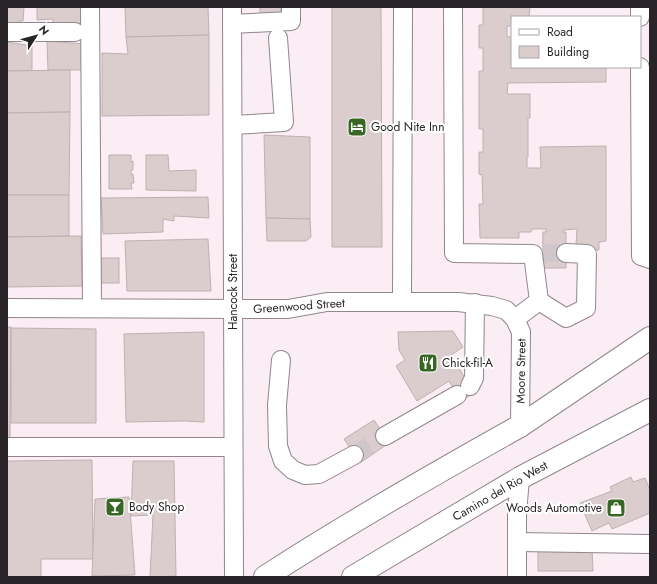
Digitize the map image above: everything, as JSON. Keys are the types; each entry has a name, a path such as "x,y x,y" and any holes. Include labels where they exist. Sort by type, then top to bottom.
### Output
{"main road":[{"path":"520,426 650,338"},
{"path":"265,577 306,550 385,503 520,426 650,357"},
{"name":"Camino del Rio West","path":"353,577 520,478 650,410"}],"street":[{"path":"90,7 92,308"},
{"path":"232,15 291,21 291,7"},
{"path":"402,302 403,7"},
{"path":"453,7 454,253 538,253 539,301"},
{"name":"Hancock Street","path":"232,15 234,577"},
{"path":"7,32 75,32"},
{"path":"233,125 284,122 278,38"},
{"path":"640,68 641,256 650,259"},
{"path":"539,301 566,318 586,308 586,254 566,253"},
{"path":"515,319 539,301"},
{"name":"Greenwood Street","path":"7,308 288,309 327,302 458,302 498,307 506,310 515,319"},
{"path":"385,436 464,391 474,378 475,303"},
{"name":"Moore Street","path":"515,319 521,332 522,342 520,426"},
{"path":"281,360 277,412 278,446 283,461 293,470 305,475 318,474 354,455"},
{"path":"7,447 233,447"},
{"path":"517,577 517,514 520,478"},
{"path":"517,542 649,544"}],"building":[{"path":"7,7 24,7 23,21 19,21 18,25 7,25"},
{"path":"37,7 84,7 84,24 53,24 53,19 37,20"},
{"path":"125,7 208,7 209,35 126,37"},
{"path":"260,7 281,7 281,15 260,15"},
{"name":"Good Nite Inn","path":"332,7 381,7 382,247 332,247"},
{"path":"483,7 530,7 529,16 511,16 511,26 507,26 507,37 511,37 511,68 606,68 606,82 508,83 507,94 530,94 527,168 541,168 540,147 606,146 606,241 599,242 599,250 583,251 576,245 577,229 563,230 563,232 566,232 566,268 542,268 543,232 546,232 546,229 532,229 531,232 519,232 519,238 480,238 479,204 483,204 482,175 479,174 479,152 483,152 483,129 479,129 479,71 483,71 483,48 479,48 479,25 483,25"},
{"path":"209,35 209,115 102,116 102,53 128,54 126,37"},
{"path":"47,41 85,44 84,70 48,70"},
{"path":"7,42 32,46 32,71 7,71"},
{"path":"70,70 70,112 7,113 7,71"},
{"path":"70,112 69,195 7,195 7,113"},
{"path":"264,135 310,137 310,219 266,218"},
{"path":"109,155 131,155 133,170 131,170 131,175 133,174 134,183 131,183 132,189 109,189"},
{"path":"146,155 168,155 169,171 196,170 196,191 146,190"},
{"path":"7,195 69,195 69,236 7,237"},
{"path":"208,197 209,218 174,216 174,221 163,219 163,232 103,234 101,198"},
{"path":"266,218 310,219 311,237 306,241 267,241"},
{"path":"81,236 82,286 7,287 7,237"},
{"path":"208,239 211,291 127,291 125,241"},
{"path":"101,258 119,258 119,283 101,283"},
{"path":"7,327 11,327 10,439 7,439"},
{"path":"11,328 96,329 96,423 11,423"},
{"name":"Chick-fil-A","path":"453,331 463,347 451,355 474,393 461,401 449,381 417,401 396,366 405,360 399,350 398,332"},
{"path":"204,332 204,422 126,422 124,334"},
{"path":"374,420 389,443 360,463 344,439"},
{"path":"92,460 93,559 41,559 41,577 7,577 7,461"},
{"path":"133,461 174,461 176,576 150,577 153,515 131,516"},
{"name":"Woods Automotive","path":"631,477 633,482 645,478 650,490 650,513 612,529 609,523 592,531 580,503 612,491 610,487"},
{"path":"129,497 135,575 92,576 95,499"},
{"path":"538,549 592,549 593,571 538,571"}],"tunnel":[{"path":"542,253 566,253"},
{"path":"354,455 385,436"}],"place":[{"name":"Good Nite Inn","path":"357,127"},
{"name":"Chick-fil-A","path":"428,363"},
{"name":"Body Shop","path":"115,507"},
{"name":"Woods Automotive","path":"616,508"}]}
